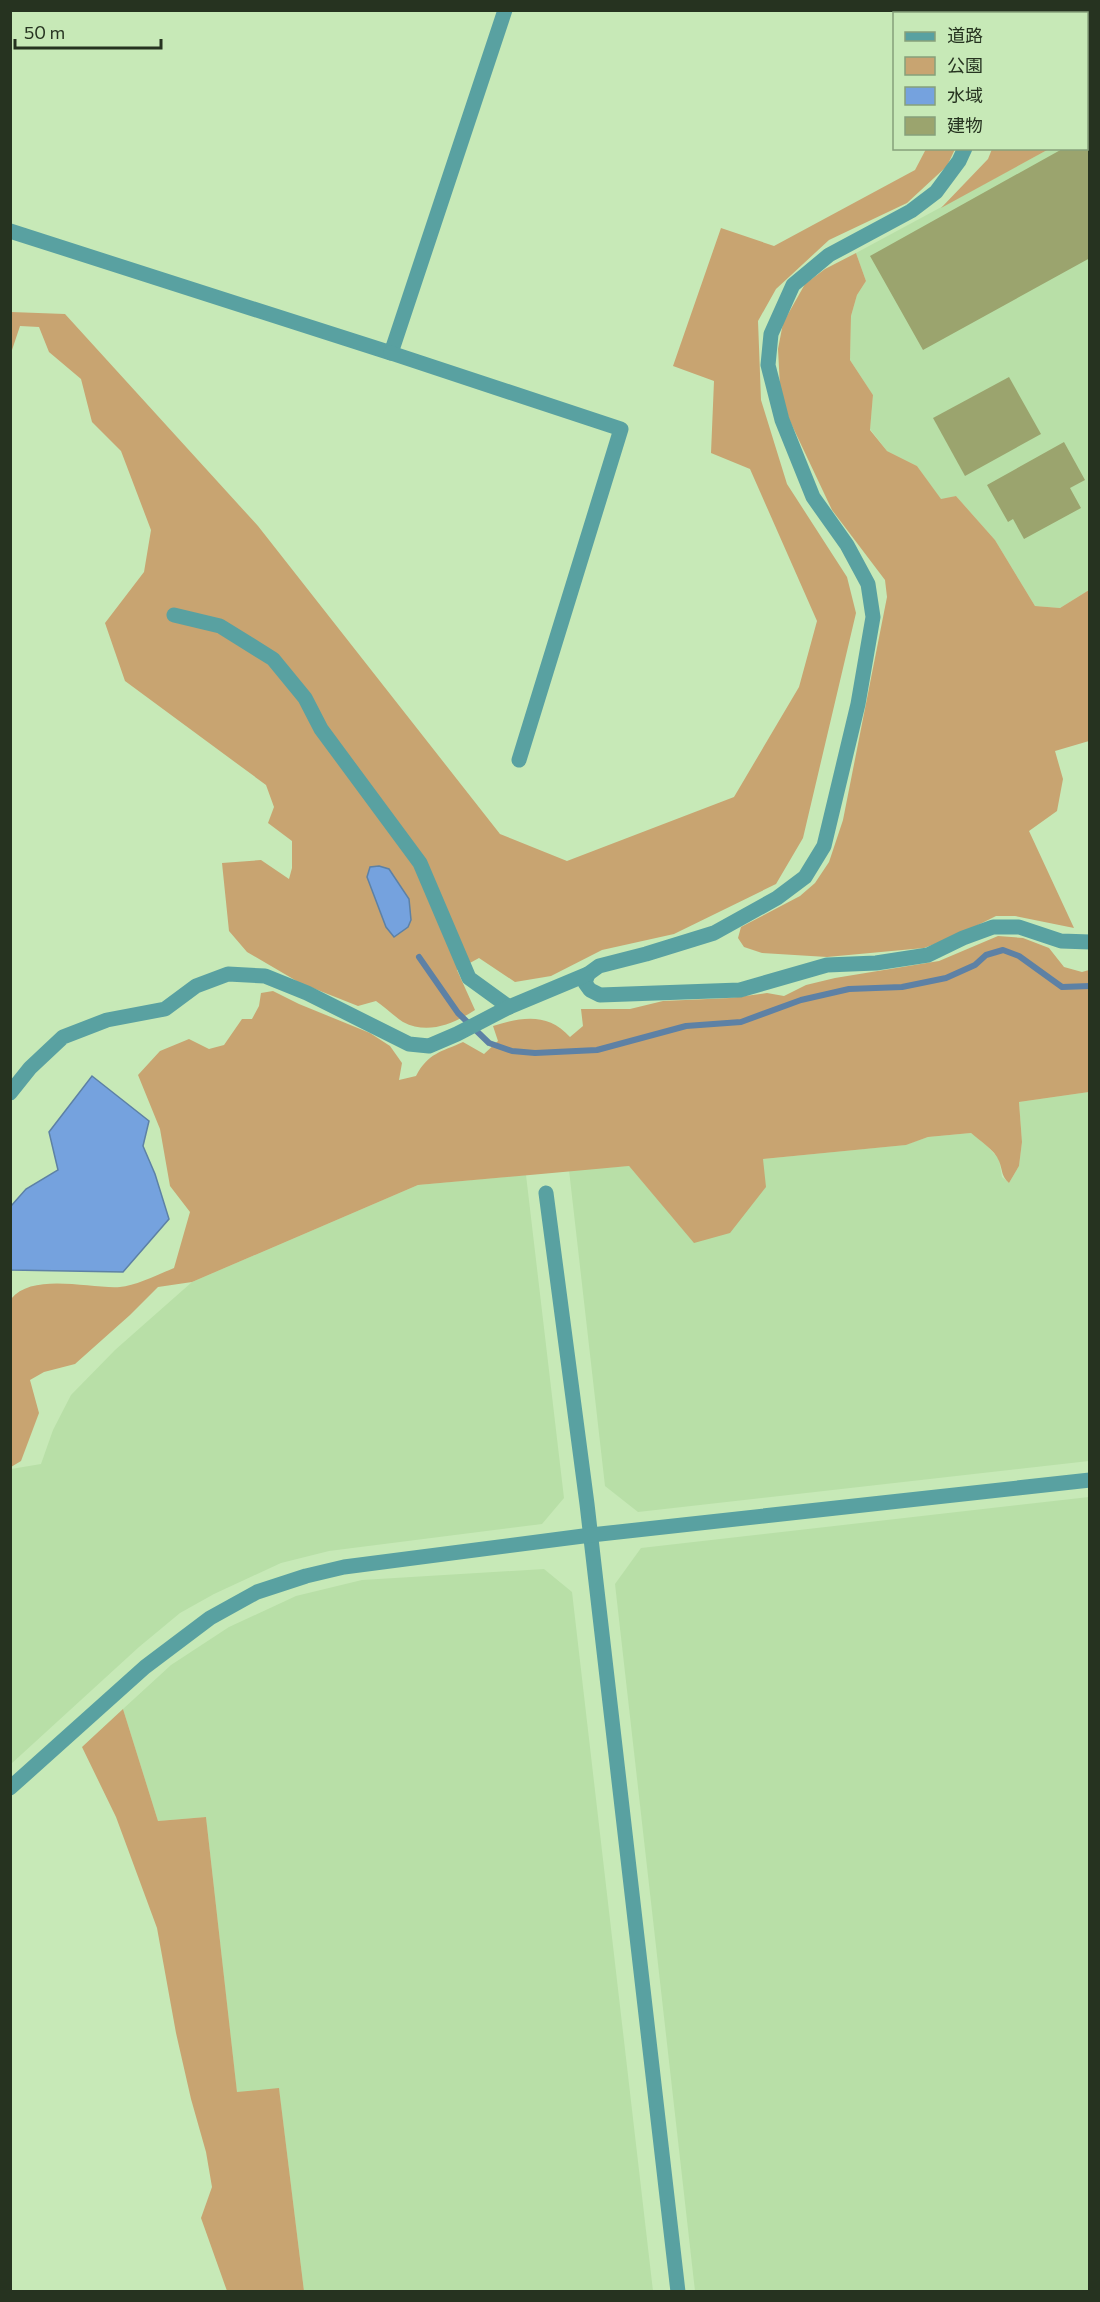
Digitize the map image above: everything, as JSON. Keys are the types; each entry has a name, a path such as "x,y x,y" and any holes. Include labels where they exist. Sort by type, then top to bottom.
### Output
{"street":[{"path":"391,353 505,10"},
{"path":"10,1093 30,1068 63,1037 107,1020 165,1009 196,986 228,974 265,976 307,993 409,1044 429,1046 457,1034 508,1006 588,974 599,966 714,933 777,898 805,877 824,846 858,704 873,616 868,584 847,545 813,497 782,420 768,365 771,334 793,285 829,255 911,211 936,192 959,161 964,150"},
{"path":"10,231 621,429 519,760"},
{"path":"174,615 220,626 273,659 305,698 321,729 420,863 469,978 508,1006"},
{"path":"588,974 585,983 590,990 600,995 740,990 827,966 876,963 928,955 993,927 1019,927 1061,941 1089,942"},
{"path":"546,1193 591,1535 678,2292"},
{"path":"10,1788 146,1667 210,1618 257,1592 306,1576 344,1567 591,1535 1089,1480"}],"shaded area":[{"path":"1088,127 1089,590 1060,608 1035,606 995,540 956,496 941,500 917,466 887,451 870,429 873,395 850,360 851,316 857,295 866,281 856,253 1047,150 1088,150"},
{"path":"1089,1092 1089,1461 638,1512 605,1486 569,1170 629,1166 694,1242 763,1159 905,1145 928,1137 971,1133 999,1159 1002,1177 1009,1183 1019,1166 1022,1142 1019,1102"},
{"path":"526,1175 564,1498 542,1524 329,1551 281,1563 214,1594 180,1613 139,1647 11,1764 11,1469 41,1464 53,1430 71,1395 115,1350 192,1282 418,1185"},
{"path":"1089,1497 1089,2291 695,2291 615,1584 641,1548"},
{"path":"544,1569 572,1592 653,2291 304,2291 279,2089 237,2093 206,1817 158,1821 123,1709 171,1665 229,1627 296,1596 362,1580"}],"green space":[{"path":"1088,31 1090,36 1090,126 1088,127"},
{"path":"925,150 955,150 947,166 907,203 829,240 776,289 758,321 761,400 787,484 847,577 856,613 803,838 776,884 674,934 602,950 551,976 515,982 479,958 457,970 475,1010 458,1020 431,1028 412,1026 403,1022 376,1001 358,1006 300,983 247,952 229,931 222,863 261,860 289,879 292,868 292,841 268,823 274,807 266,785 125,681 105,623 144,572 151,530 121,451 92,422 81,379 49,352 39,327 20,326 11,353 11,312 65,314 258,526 500,834 567,861 734,797 799,687 817,621 750,469 711,453 714,381 673,366 721,228 774,246 915,170"},
{"path":"992,150 1047,150 941,208 988,159"},
{"path":"856,253 866,281 857,295 851,316 850,360 873,395 870,430 887,451 917,466 941,499 956,496 995,540 1035,606 1060,608 1089,590 1089,741 1055,751 1063,779 1057,811 1029,831 1074,928 1015,916 996,916 954,937 924,948 827,957 762,953 744,947 738,938 741,927 800,896 815,883 829,862 843,820 887,597 885,580 832,510 789,419 780,387 778,349 783,323 805,284 825,269"},
{"path":"998,936 1023,938 1049,948 1064,967 1082,972 1089,970 1089,1092 1019,1102 1022,1142 1019,1166 1009,1183 1003,1176 994,1153 971,1133 928,1137 906,1145 763,1159 766,1187 730,1233 694,1243 629,1166 418,1185 192,1282 158,1287 75,1364 44,1372 30,1380 39,1413 21,1461 11,1467 11,1299 21,1291 33,1286 47,1284 126,1286 174,1268 190,1212 170,1186 160,1129 138,1075 160,1051 189,1039 209,1049 224,1045 242,1019 252,1019 259,1006 261,993 273,991 370,1033 390,1046 402,1063 399,1080 416,1076 430,1058 463,1042 484,1054 498,1041 493,1026 514,1020 534,1019 553,1023 570,1037 583,1026 581,1009 630,1009 663,1001 730,998 767,993 784,996 806,985 835,978 939,961"},
{"path":"123,1709 158,1821 206,1817 237,2092 279,2088 304,2291 227,2291 201,2218 212,2187 206,2152 176,2033 157,1928 116,1817 82,1747"}],"water":[{"path":"379,866 389,869 409,899 411,920 408,927 394,937 386,927 367,877 370,867"},
{"path":"92,1076 149,1121 143,1146 155,1174 169,1219 123,1272 11,1270 11,1206 26,1189 58,1170 49,1132"}],"building":[{"path":"1090,134 1090,258 923,350 870,256 1060,150 1088,150 1088,135"},
{"path":"1009,377 1041,434 965,476 933,418"},
{"path":"1064,442 1085,480 1070,488 1081,508 1024,539 1013,519 1008,522 987,485"}],"waterway":[{"path":"419,957 458,1013 489,1043 512,1051 535,1053 597,1050 686,1026 741,1022 801,1000 849,989 902,987 946,978 975,965 986,955 1003,950 1019,956 1062,987 1090,986"}]}
